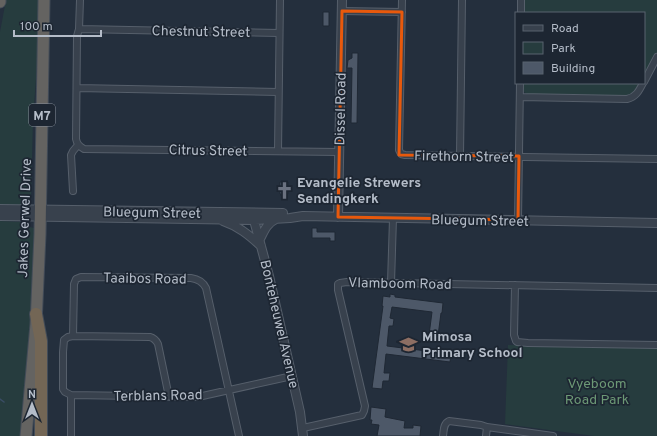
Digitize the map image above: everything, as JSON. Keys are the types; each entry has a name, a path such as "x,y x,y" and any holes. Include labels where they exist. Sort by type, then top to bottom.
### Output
{"highway":[{"name":"Jakes Gerwel Drive","path":"26,436 36,314 40,213 44,0"},
{"path":"36,314 41,341 41,436"}],"street":[{"path":"73,191 71,155 78,145 76,138 76,88 77,36 79,29 80,0"},
{"path":"278,151 280,0"},
{"name":"Dissel Road","path":"338,217 342,0"},
{"name":"Firethorn Street","path":"402,0 400,152 405,155 657,159"},
{"path":"460,156 462,0"},
{"path":"521,0 521,12"},
{"path":"342,11 402,12"},
{"name":"Chestnut Street","path":"79,29 280,33"},
{"path":"645,80 657,57"},
{"path":"518,220 520,84"},
{"path":"520,97 627,99 636,95 643,84"},
{"path":"76,88 278,92"},
{"name":"Citrus Street","path":"78,145 84,148 339,152"},
{"name":"Bluegum Street","path":"0,209 40,213 217,219 291,214 303,216 338,217 657,223"},
{"name":"Bluegum Street","path":"0,216 92,211 255,216 279,219 303,216"},
{"name":"Bonteheuwel Avenue","path":"255,216 255,224 269,276 303,432"},
{"path":"392,283 393,218"},
{"path":"217,219 238,227 261,243 266,227 273,221 279,219"},
{"name":"Taaibos Road","path":"73,333 74,284 78,278 191,278 201,281 206,288 239,436"},
{"name":"Vlamboom Road","path":"303,432 362,415 364,411 365,406 338,290 338,284 340,283 657,288"},
{"path":"515,285 514,334 517,342 657,345"},
{"path":"71,436 71,395 63,389 63,342 73,333 152,338 158,344 169,396"},
{"name":"Terblans Road","path":"71,395 198,397 292,376"},
{"path":"443,436 444,426 449,421 553,436"},
{"path":"486,436 487,427"}],"highlighted area":[{"path":"342,11 402,12 399,155 519,156 518,220 338,217"}],"green space":[{"path":"6,0 39,0 31,197 24,205 0,205 0,32"},
{"path":"523,0 657,0 657,53 645,76 645,12 523,12"},
{"path":"522,84 640,84 630,95 624,96 530,95 523,90"},
{"path":"0,221 30,222 30,227 34,228 30,332 20,436 0,436"},
{"name":"Vyeboom Road Park","path":"508,345 657,348 657,436 594,436 505,424"}],"building":[{"path":"323,12 329,12 329,26 323,26"},
{"path":"352,53 358,53 357,123 351,123 352,68 347,68 348,60 352,58"},
{"name":"Evangelie Strewers Sendingkerk","path":"280,182 288,182 287,196 281,196 280,194"},
{"path":"312,228 317,228 317,232 335,232 335,241 330,241 330,238 312,238"},
{"path":"390,294 395,295 395,297 443,303 438,336 429,335 432,312 392,307 390,318 394,319 393,326 389,326 387,346 451,354 450,362 386,354 384,373 390,373 389,381 383,381 382,389 372,388 383,296 390,297"},
{"path":"371,407 386,409 385,417 405,421 404,428 413,428 413,425 421,426 420,436 377,436 379,425 371,424"}],"waterway":[{"path":"0,399 4,402"}],"place":[{"name":"Evangelie Strewers Sendingkerk","path":"284,190"},
{"name":"Mimosa Primary School","path":"409,344"}]}
